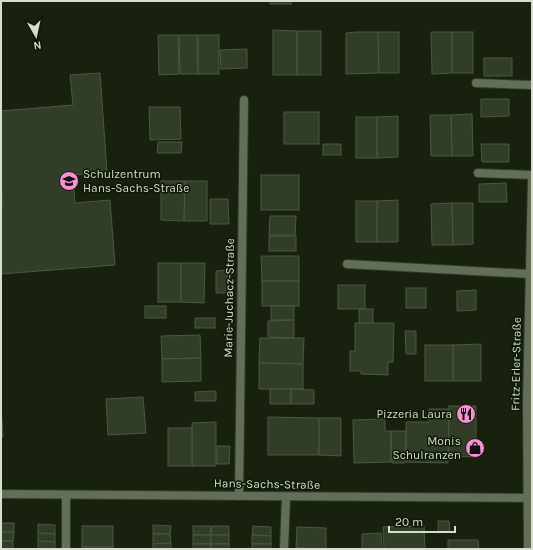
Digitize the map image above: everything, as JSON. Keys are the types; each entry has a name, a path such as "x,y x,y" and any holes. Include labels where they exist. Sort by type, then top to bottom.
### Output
{"street":[{"path":"476,83 532,85"},
{"name":"Marie-Juchacz-Straße","path":"239,496 244,100"},
{"path":"478,172 532,175"},
{"name":"Fritz-Erler-Straße","path":"528,549 530,498 529,274 532,180"},
{"path":"347,264 529,274"},
{"name":"Hans-Sachs-Straße","path":"1,494 530,498"},
{"path":"66,494 66,549"},
{"path":"284,549 286,497"}],"building":[{"path":"270,1 291,1 291,4 270,4"},
{"path":"273,30 297,31 297,75 273,75"},
{"path":"297,31 321,31 321,75 297,75"},
{"path":"378,32 379,73 346,74 346,33"},
{"path":"378,32 399,32 399,73 379,73"},
{"path":"431,32 452,32 452,73 432,74"},
{"path":"452,32 473,32 473,73 452,73"},
{"path":"158,35 178,35 179,74 159,75"},
{"path":"179,35 197,35 198,74 180,74"},
{"path":"198,35 219,35 219,74 198,74"},
{"path":"247,49 247,68 221,69 220,50"},
{"path":"484,58 512,58 512,76 484,76"},
{"path":"100,73 107,172 73,175 75,203 110,200 115,265 1,274 1,208 3,208 1,180 1,111 73,105 70,75"},
{"path":"481,99 509,99 509,116 481,117"},
{"path":"149,107 180,107 181,139 150,140"},
{"path":"284,112 319,112 319,144 284,144"},
{"path":"472,114 473,156 452,156 451,115"},
{"path":"430,115 451,115 452,156 431,156"},
{"path":"398,116 398,157 377,158 377,117"},
{"path":"356,117 377,117 377,158 356,158"},
{"path":"158,142 182,142 181,153 157,153"},
{"path":"323,144 341,144 341,155 323,155"},
{"path":"481,144 509,144 509,162 482,162"},
{"path":"261,175 299,175 299,210 261,210"},
{"path":"161,181 185,181 184,221 161,220"},
{"path":"185,181 207,181 207,221 184,221"},
{"path":"506,183 507,202 479,202 479,184"},
{"path":"210,199 228,199 229,224 210,224"},
{"path":"398,200 398,242 377,242 377,201"},
{"path":"356,201 377,201 377,242 356,242"},
{"path":"452,203 453,245 432,245 431,204"},
{"path":"452,203 473,203 473,244 453,245"},
{"path":"270,216 296,216 295,235 269,235"},
{"path":"269,236 296,236 296,251 269,251"},
{"path":"261,256 299,256 299,281 262,281"},
{"path":"158,263 181,263 181,302 158,302"},
{"path":"181,263 205,263 204,303 181,302"},
{"path":"228,270 228,293 216,293 216,271"},
{"path":"262,281 299,281 299,306 262,306"},
{"path":"338,285 365,285 365,309 338,309"},
{"path":"406,288 426,288 426,308 406,308"},
{"path":"476,290 476,310 457,311 457,291"},
{"path":"145,306 166,306 166,318 145,318"},
{"path":"271,306 294,306 294,320 271,320"},
{"path":"359,309 373,309 373,323 359,323"},
{"path":"195,318 215,318 215,328 195,328"},
{"path":"294,320 294,338 268,337 268,321"},
{"path":"355,323 394,323 393,362 388,362 388,375 361,374 361,371 350,371 350,351 355,351"},
{"path":"405,331 416,331 416,354 406,354"},
{"path":"200,335 201,358 162,359 161,336"},
{"path":"260,338 304,338 303,364 259,363"},
{"path":"481,344 481,381 453,381 453,345"},
{"path":"425,345 453,345 453,381 425,381"},
{"path":"201,358 201,381 162,382 162,359"},
{"path":"259,363 303,364 303,389 259,389"},
{"path":"270,389 291,389 290,404 270,404"},
{"path":"291,389 314,390 314,404 291,404"},
{"path":"216,391 216,401 195,401 195,392"},
{"path":"143,397 146,433 108,435 106,399"},
{"path":"1,405 3,437 1,437"},
{"path":"449,406 476,406 476,457 448,456"},
{"path":"429,409 449,409 448,463 406,462 406,422 429,422"},
{"path":"268,417 319,418 319,455 268,455"},
{"path":"319,418 341,418 341,456 319,455"},
{"path":"385,419 385,431 391,431 391,462 354,463 353,420"},
{"path":"216,422 216,466 192,466 192,423"},
{"path":"168,428 192,428 192,466 168,466"},
{"path":"391,431 406,431 405,463 392,463"},
{"path":"217,446 230,446 229,464 217,464"},
{"path":"438,521 449,521 450,532 438,532"},
{"path":"1,523 14,523 14,532 1,532"},
{"path":"38,524 55,525 55,534 38,533"},
{"path":"153,525 171,526 170,534 153,534"},
{"path":"82,526 113,526 113,547 82,547"},
{"path":"193,526 211,526 210,535 193,535"},
{"path":"212,526 229,526 229,535 211,535"},
{"path":"253,526 271,527 271,536 252,535"},
{"path":"424,526 425,549 384,549 383,527"},
{"path":"297,527 326,528 326,549 296,548"},
{"path":"1,532 14,532 13,541 1,541"},
{"path":"38,533 55,534 55,542 38,541"},
{"path":"381,533 382,549 362,549 362,534"},
{"path":"153,534 170,534 171,543 153,544"},
{"path":"193,535 210,535 211,544 193,544"},
{"path":"211,535 229,535 229,544 211,544"},
{"path":"252,535 271,536 271,544 252,544"},
{"path":"448,540 478,540 479,549 448,549"},
{"path":"1,541 13,541 13,549 1,549"},
{"path":"38,541 55,542 55,549 38,549"},
{"path":"171,543 171,549 153,549 153,544"},
{"path":"193,544 211,544 210,549 193,549"},
{"path":"211,544 229,544 229,549 211,549"},
{"path":"252,544 271,544 271,549 252,549"},
{"path":"82,547 113,547 113,549 82,549"},
{"path":"296,548 326,549 296,549"}],"place":[{"name":"Schulzentrum Hans-Sachs-Straße","path":"69,181"},
{"name":"Pizzeria Laura","path":"466,414"},
{"name":"Monis Schulranzen","path":"475,448"}]}
